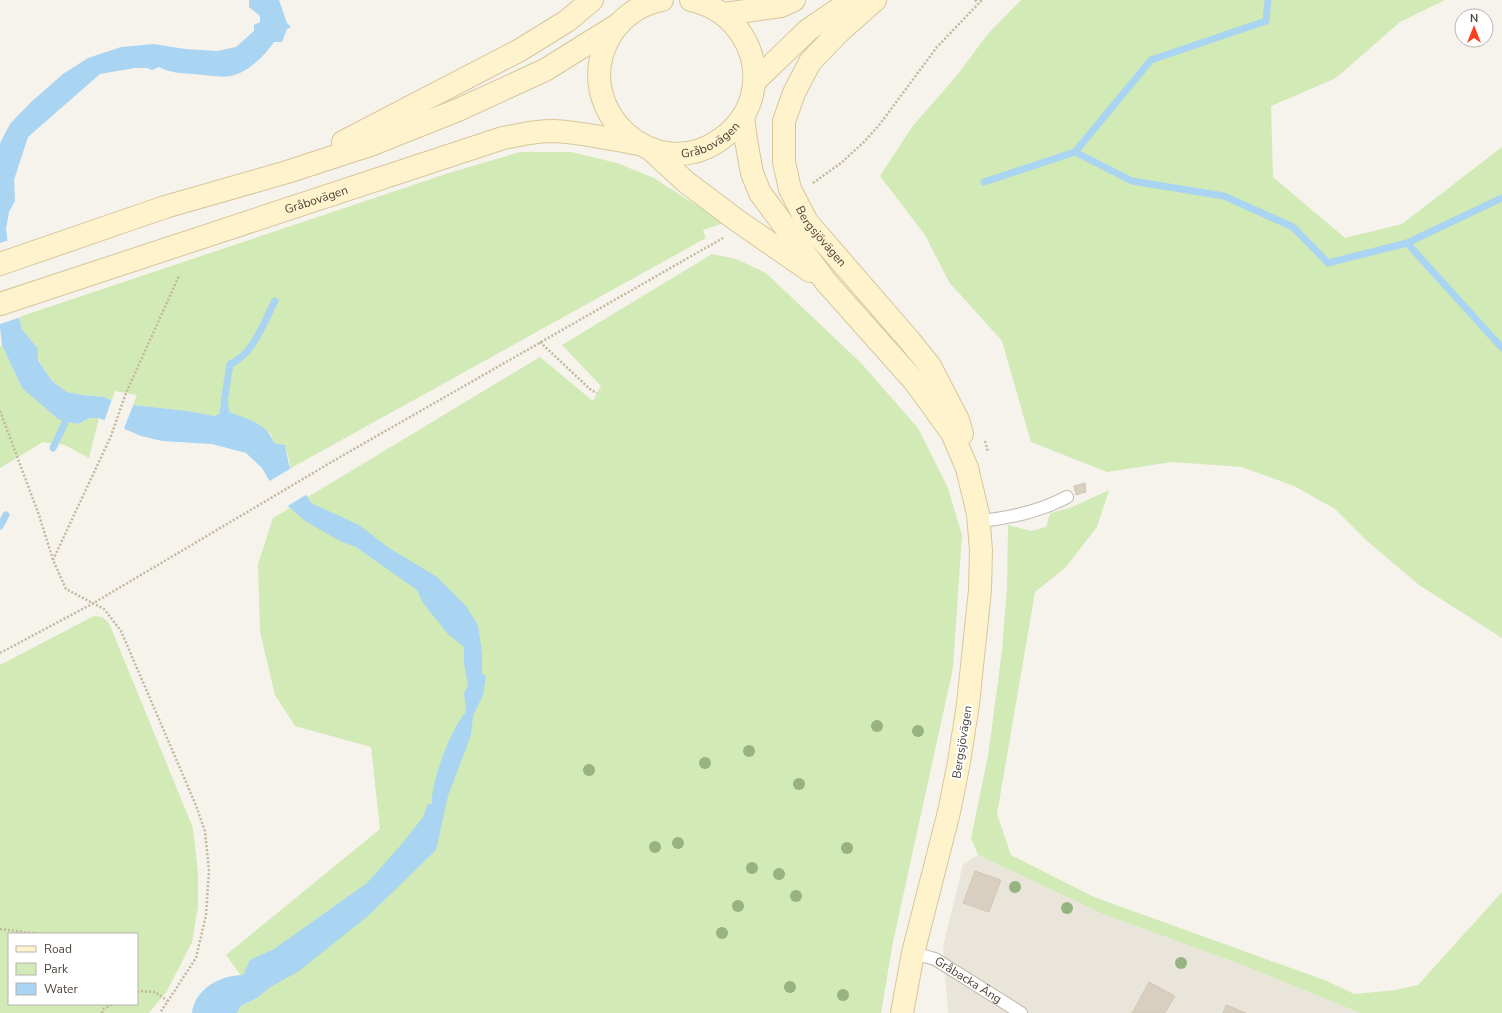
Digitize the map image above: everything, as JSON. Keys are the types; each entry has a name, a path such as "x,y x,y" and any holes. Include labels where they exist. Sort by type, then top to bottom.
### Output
{"main road":[{"name":"Gråbovägen","path":"287,172 520,50 567,21 592,0"},
{"name":"Gråbovägen","path":"0,264 165,207 287,172 370,145 458,110 545,70 619,24 634,12 662,0"},
{"name":"Gråbovägen","path":"0,304 503,138 551,131 576,133 644,146 671,153 683,153 707,148 727,135 743,116 749,105 754,82 753,60 745,39 732,21 724,14 706,4 691,0"},
{"path":"724,14 781,6 794,0"},
{"path":"754,82 808,30 852,0"},
{"name":"Bergsjövägen","path":"874,0 840,31 810,62 794,93 784,121 784,162 790,189 807,222 930,366 958,420 968,452 967,468"},
{"name":"Gråbovägen","path":"619,24 612,32 603,53 599,75 600,86 606,108 611,117 626,134 644,146"},
{"name":"Bergsjövägen","path":"743,116 752,173 760,193 826,282 915,382 952,433 967,468 979,521 981,550 980,590 962,747 949,812 913,953 902,1013"},
{"name":"Bergsjövägen","path":"644,146 698,192 734,219 826,282"}],"lane":[{"path":"979,521 1018,516 1050,506 1067,497"},
{"name":"Gråbacka Äng","path":"913,953 935,959 1021,1013"}],"path":[{"path":"975,0 978,3"},
{"path":"812,183 841,164 864,142 880,124 937,47 982,0"},
{"path":"0,653 92,604 340,457 725,236"},
{"path":"53,560 111,436 126,393 179,276"},
{"path":"540,342 591,390 597,393"},
{"path":"0,411 39,515 53,560 66,589 104,609 121,631 195,803 205,831 209,871 206,915 196,958 160,1013"},
{"path":"982,434 989,454"},
{"path":"0,929 31,933"},
{"path":"138,991 155,992 168,1001"},
{"path":"102,1013 103,1009 111,1005"}],"shaded area":[{"path":"978,855 1103,914 1245,966 1360,1013 948,1013 943,947 963,864"}],"green space":[{"path":"1021,0 1445,0 1400,22 1336,78 1271,106 1273,177 1345,238 1402,224 1502,147 1502,638 1419,585 1366,540 1335,509 1294,486 1242,467 1172,462 1107,472 1031,442 1002,341 949,282 925,235 880,176 912,127 958,74 987,35"},
{"path":"520,152 571,152 617,163 654,178 724,223 703,230 706,238 291,468 285,445 274,443 271,434 229,412 227,404 219,414 214,416 188,411 133,405 137,395 115,391 112,401 105,397 67,392 52,381 38,359 38,349 22,329 19,317 452,172"},
{"path":"712,254 736,259 766,273 861,363 918,428 948,488 962,535 953,668 893,942 881,1013 237,1013 241,1006 257,998 226,955 380,829 371,747 295,726 275,695 260,632 258,564 273,518 540,357 593,401 601,386 562,345"},
{"path":"2,345 22,388 78,424 89,418 99,418 89,458 65,445 43,442 0,468 0,346"},
{"path":"1109,490 1097,527 1065,568 1035,592 997,814 1011,855 1094,897 1327,981 1354,994 1396,990 1418,985 1502,892 1502,1013 1360,1013 1245,966 1103,914 978,855 971,838 988,756 1002,651 1007,586 1008,525 1031,531 1046,527 1050,513 1070,508"},
{"path":"94,616 102,617 109,623 193,828 198,873 198,907 192,942 167,991 149,1013 0,1013 0,665"}],"water":[{"path":"249,0 279,0 287,23 291,27 287,29 282,42 274,42 261,58 244,71 227,77 218,77 176,72 159,67 152,70 147,68 135,68 100,74 28,137 14,180 15,201 9,212 6,229 16,306 22,329 38,349 38,360 52,381 67,392 105,397 112,401 133,405 188,411 214,416 219,414 223,394 227,392 229,412 256,423 267,431 274,443 285,445 289,465 311,503 359,525 389,548 437,577 466,606 478,625 482,654 482,673 486,677 483,695 473,716 471,735 448,796 436,850 368,916 299,971 269,988 257,998 241,1006 237,1013 192,1013 194,1004 203,990 226,978 243,975 250,960 274,949 367,883 401,845 423,817 428,804 432,804 434,783 443,756 454,729 466,712 464,693 468,686 464,663 464,647 448,634 423,603 417,590 356,547 340,541 305,521 280,499 262,468 246,453 212,444 162,441 141,436 99,418 89,418 78,424 58,419 22,388 2,345 0,328 0,143 10,124 30,103 63,74 88,58 121,47 154,44 185,49 217,51 236,47 254,31 254,25 260,22 260,16 249,7"}],"pier":[{"path":"9,240 21,317 0,324 0,243"},
{"path":"112,399 134,403 123,431 104,422"},
{"path":"293,467 309,493 286,507 279,500 268,482"}],"building":[{"path":"1085,483 1086,492 1076,495 1074,486"},
{"path":"975,871 1001,880 989,912 963,903"},
{"path":"1149,982 1175,996 1165,1013 1132,1013"},
{"path":"1226,1005 1246,1013 1223,1013"}],"waterway":[{"path":"984,182 1075,152 1151,60 1266,21 1268,0"},
{"path":"1075,152 1132,181 1224,196 1293,227 1328,263 1407,243 1502,198"},
{"path":"1407,243 1502,348"},
{"path":"224,402 230,364 245,353 252,345 275,301"},
{"path":"53,448 70,412"},
{"path":"0,526 6,515"}]}
